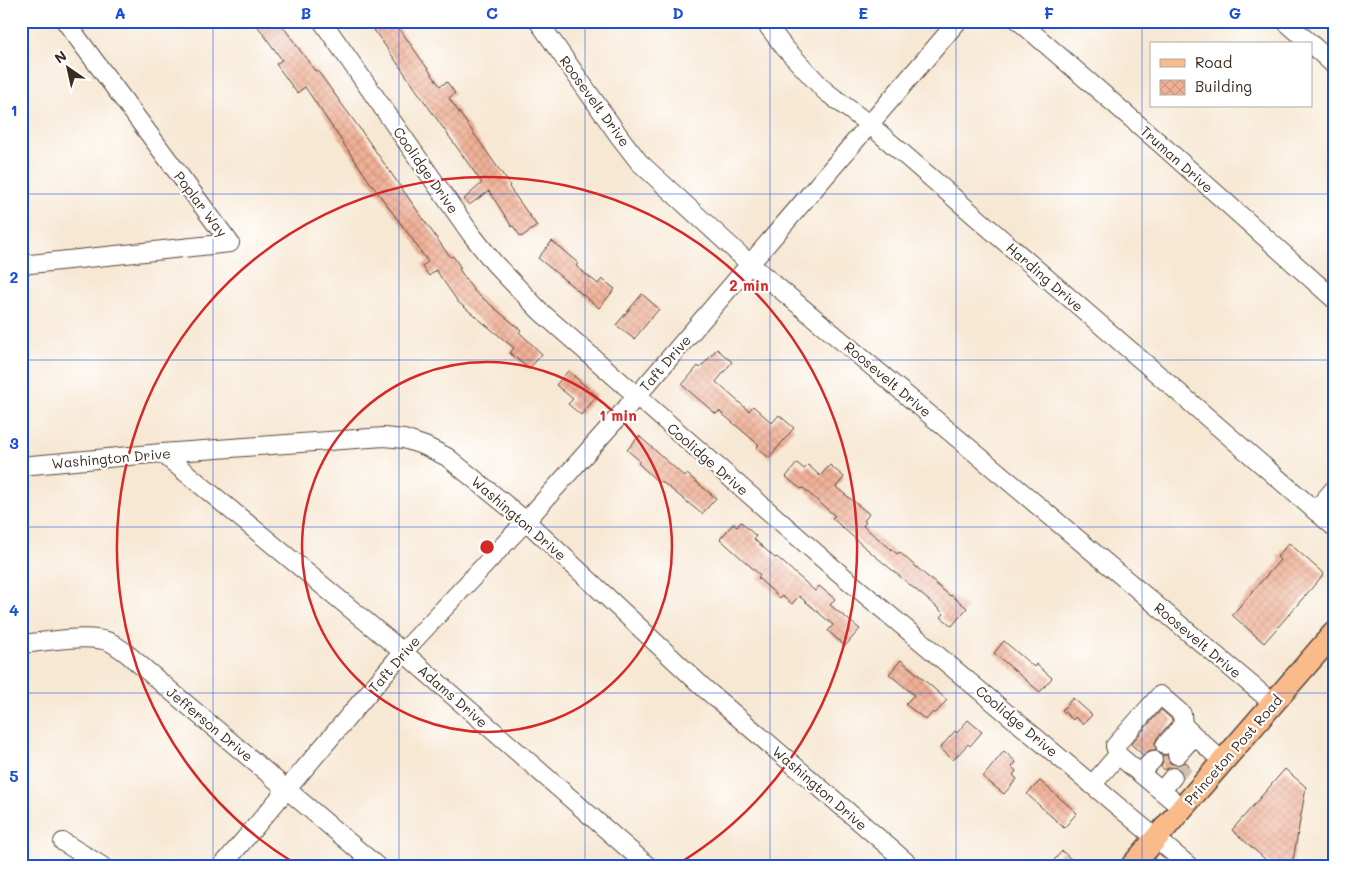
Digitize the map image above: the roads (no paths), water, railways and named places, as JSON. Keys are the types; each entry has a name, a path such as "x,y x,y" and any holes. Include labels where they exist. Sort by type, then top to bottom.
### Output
{"main road":[{"name":"Princeton Post Road","path":"1132,866 1334,633"}],"street":[{"name":"Poplar Way","path":"21,265 230,243 65,21"},
{"name":"Coolidge Drive","path":"322,21 471,234 494,263 541,312 830,566 1189,866"},
{"name":"Roosevelt Drive","path":"538,21 639,162 750,264 1273,703"},
{"name":"Harding Drive","path":"764,21 784,47 826,91 870,125 1334,527"},
{"name":"Taft Drive","path":"222,866 403,652 526,521 637,396 958,21"},
{"name":"Truman Drive","path":"1019,21 1163,146 1334,299"},
{"path":"1285,21 1309,42"},
{"path":"1312,45 1334,64"},
{"name":"Washington Drive","path":"21,466 162,453 384,437 404,439 425,446 447,457 526,521 704,688 911,866"},
{"name":"Adams Drive","path":"162,453 403,652 648,866"},
{"path":"1315,511 1334,489"},
{"name":"Jefferson Drive","path":"21,644 82,639 98,639 111,643 125,652 377,866"},
{"path":"1182,809 1157,776 1118,755 1115,746 1160,695 1182,714 1193,735 1222,761"},
{"path":"1193,735 1176,754 1193,735"},
{"path":"1092,785 1118,755"},
{"path":"63,842 102,866"}],"tunnel":[{"path":"1173,777 1186,763"}]}
